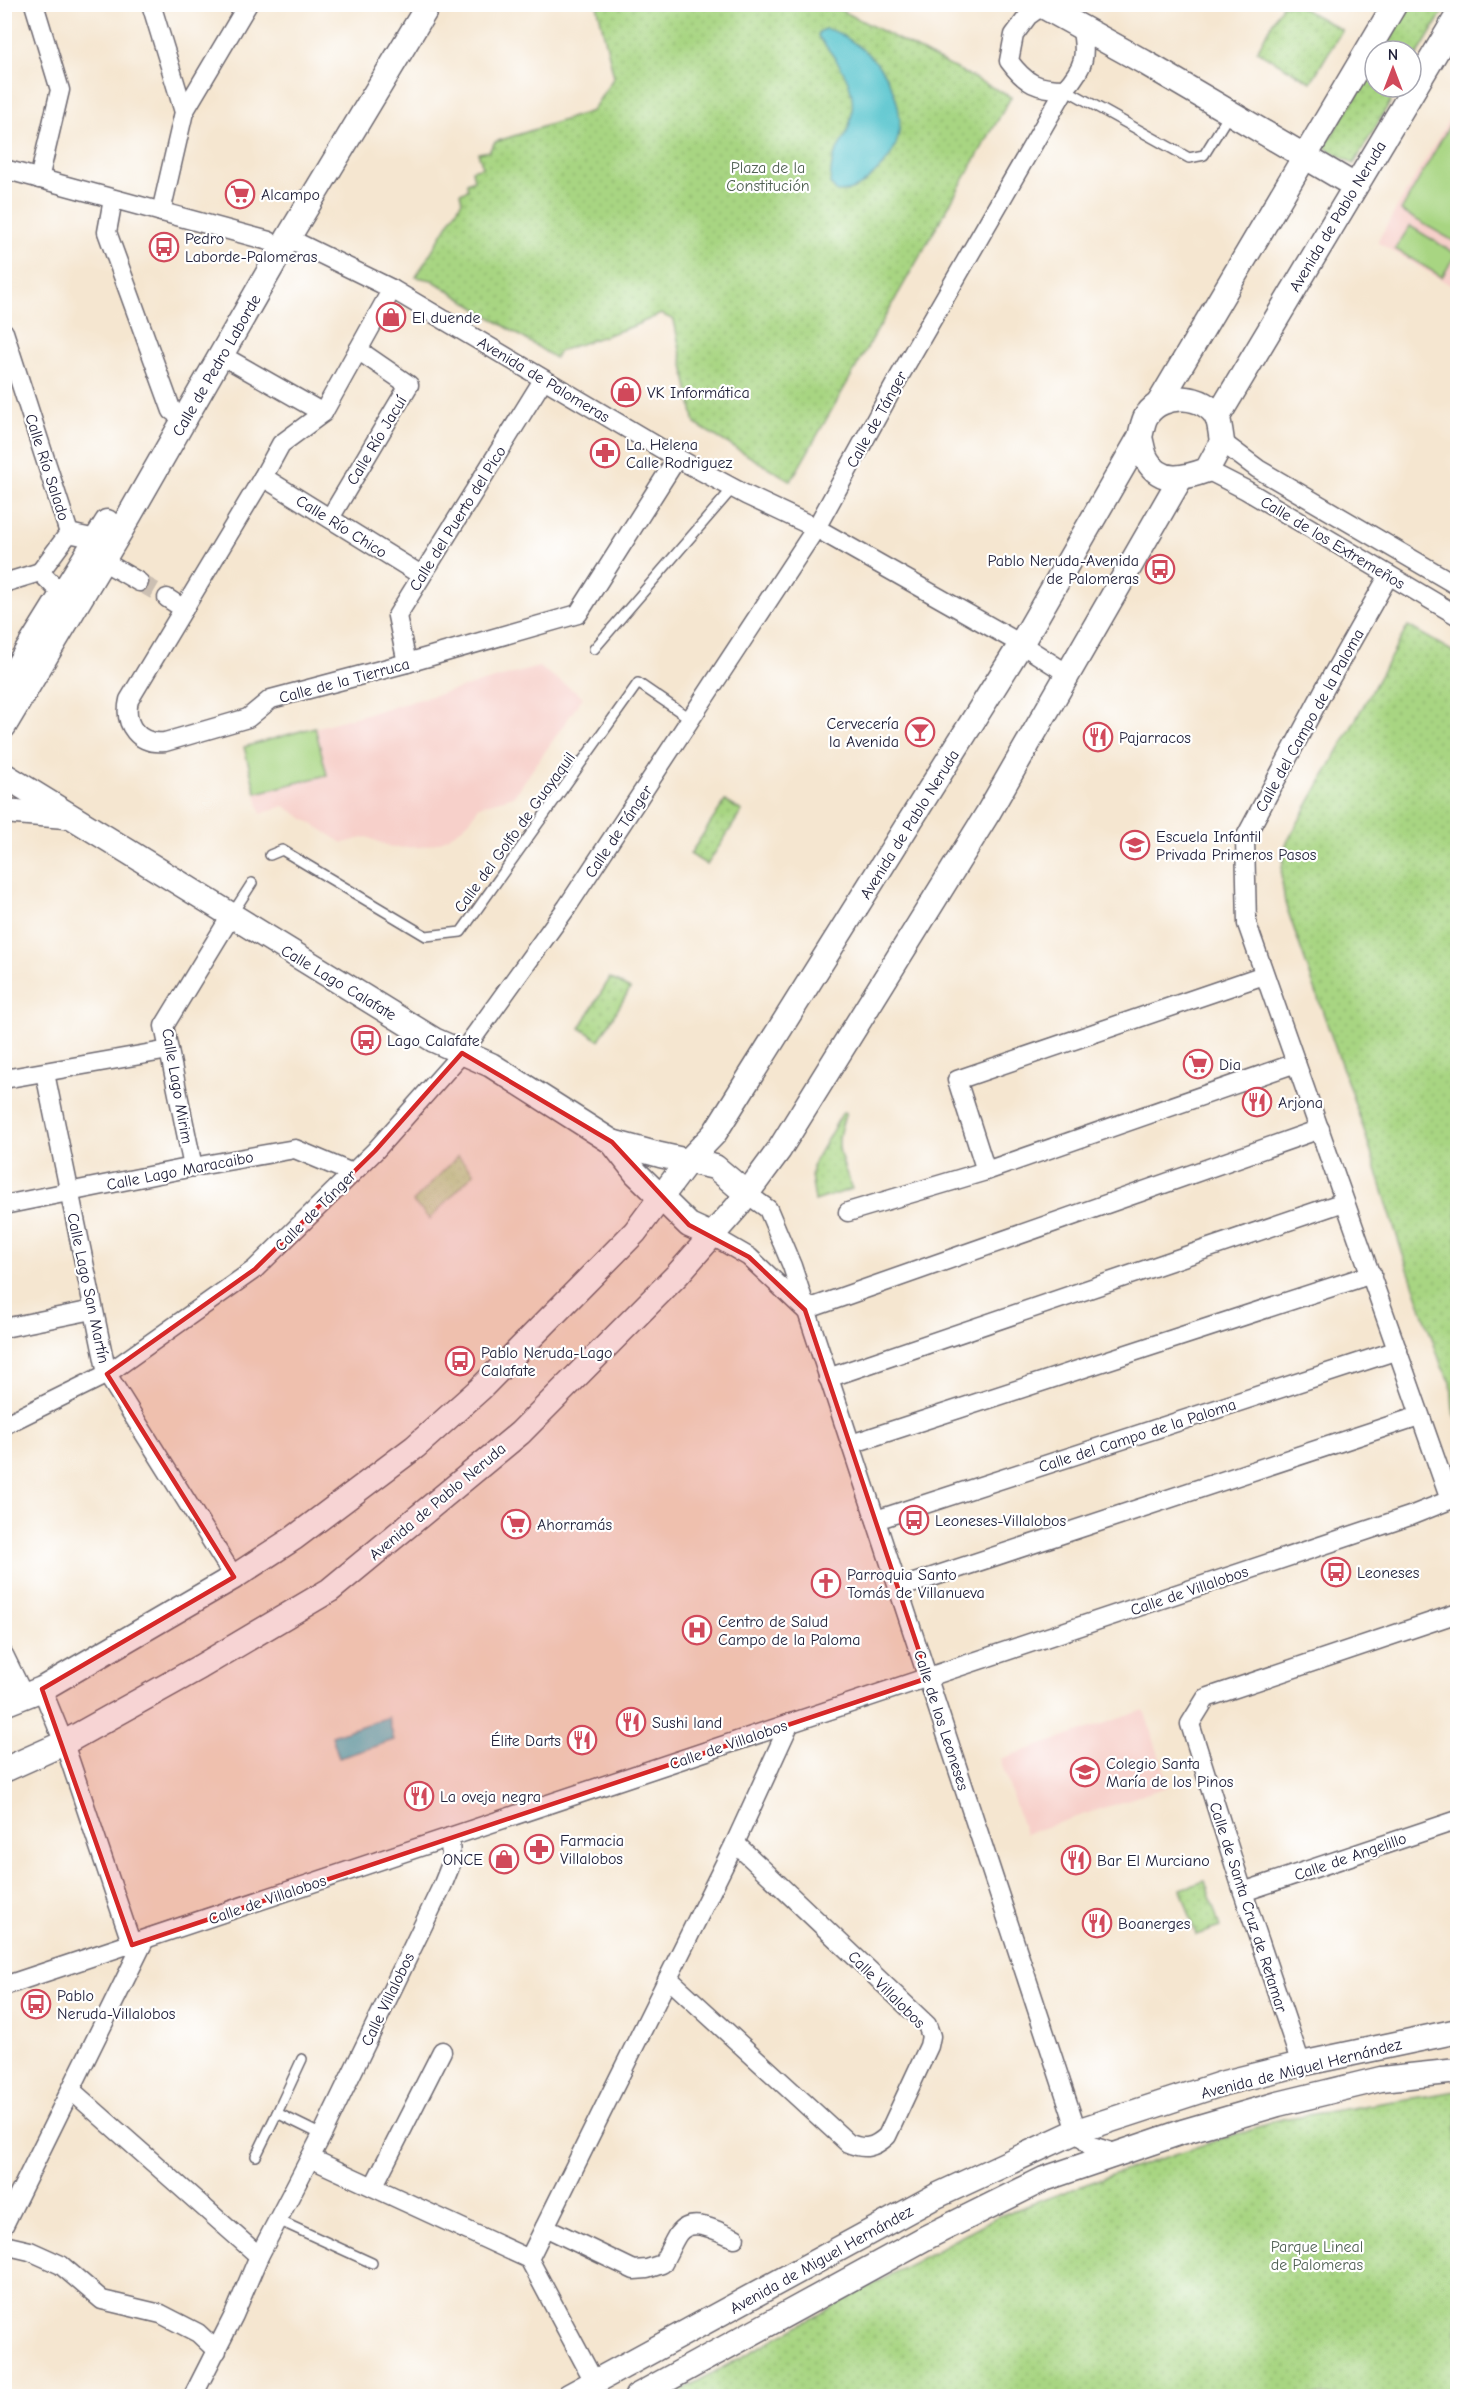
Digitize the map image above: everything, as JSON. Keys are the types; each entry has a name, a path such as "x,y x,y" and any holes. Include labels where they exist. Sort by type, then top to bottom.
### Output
{"main road":[{"name":"Calle de Pedro Laborde","path":"4,726 100,550 172,411 278,239 429,4"},
{"path":"1159,403 1185,397 1207,406 1217,418 1222,442 1207,470 1180,479 1162,474 1147,460 1140,437 1147,415 1159,403 1395,4"},
{"path":"1042,5 1355,186"},
{"name":"Avenida de Pablo Neruda","path":"1217,418 1458,15"},
{"name":"Calle de Pedro Laborde","path":"4,688 62,594 100,550 221,355 278,239"},
{"name":"Avenida de Pablo Neruda","path":"24,1696 234,1577 294,1538 415,1447 488,1381 635,1232 688,1161 714,1134 1021,644 1140,437"},
{"path":"747,1194 779,1150 988,813 1180,479"},
{"name":"Calle Lago Calafate","path":"4,775 434,1040 491,1065 612,1142 715,1167 747,1194"},
{"name":"Calle Lago Calafate","path":"4,812 69,816"},
{"name":"Calle Lago Calafate","path":"612,1142 636,1173 661,1199"},
{"name":"Avenida de Pablo Neruda","path":"4,1770 64,1743 200,1667 330,1590 520,1433 641,1312 747,1194"},
{"path":"661,1199 689,1225 711,1234"},
{"name":"Avenida de Miguel Hernández","path":"569,2397 934,2197 1077,2131 1224,2084 1301,2064 1458,2031"},
{"name":"Avenida de Miguel Hernández","path":"637,2397 927,2237 1044,2179 1115,2153 1278,2103 1381,2079 1458,2071"}],"street":[{"path":"34,4 60,90 39,179"},
{"path":"151,4 184,112"},
{"path":"161,212 184,112 248,4"},
{"path":"1042,5 1028,16 1014,35 1009,61 1021,77 1042,89 1065,89 1080,72 1085,46 1081,26"},
{"name":"Calle de Tánger","path":"4,1425 107,1374 255,1269 352,1173 462,1053 567,907 816,528 904,368 1065,89"},
{"name":"Avenida de Palomeras","path":"4,169 161,212 278,239 392,289 677,458 816,528 1021,644 1068,674"},
{"path":"112,199 107,232 172,411"},
{"name":"Calle de la Tierruca","path":"392,289 323,413 281,444 129,700 127,708 130,727 135,734 156,743 248,718 272,699 578,614 677,458"},
{"name":"Calle Río Salado","path":"4,332 11,373 69,532"},
{"name":"Calle Río Jacuí","path":"330,518 409,385 358,350"},
{"path":"221,355 323,413"},
{"name":"Calle del Puerto del Pico","path":"407,663 397,616 543,380"},
{"name":"Calle de los Extremeños","path":"1222,442 1258,469 1458,586"},
{"name":"Calle de los Extremeños","path":"1207,470 1246,490 1458,616"},
{"name":"Calle Río Chico","path":"263,477 421,575"},
{"path":"4,583 40,572 69,532 100,550 139,582"},
{"path":"40,572 62,594"},
{"name":"Calle del Campo de la Paloma","path":"1389,575 1245,838 1247,924 1344,1202 1372,1274 1419,1416 1455,1497"},
{"path":"167,598 184,609"},
{"name":"Calle Lago Mirim","path":"193,1167 164,1026 231,916"},
{"path":"986,1171 957,1080 1264,975"},
{"path":"4,1079 169,1050"},
{"path":"849,1212 986,1171 1296,1064"},
{"name":"Calle Lago San Martín","path":"45,1073 107,1374 234,1577"},
{"path":"805,1310 1320,1129"},
{"name":"Calle Lago Maracaibo","path":"4,1205 295,1149 352,1173"},
{"name":"Calle de los Leoneses","path":"747,1194 768,1209 792,1266 1077,2131"},
{"path":"828,1378 1344,1202"},
{"name":"Calle de los Leoneses","path":"711,1234 748,1257 805,1310"},
{"path":"850,1444 1372,1274"},
{"path":"4,1328 93,1310"},
{"name":"Calle del Campo de la Paloma","path":"876,1520 1398,1350"},
{"path":"899,1588 1419,1416"},
{"name":"Calle de Villalobos","path":"4,1986 1402,1519 1455,1497"},
{"name":"Calle de Santa Cruz de Retamar","path":"1301,2064 1190,1724 1206,1698 1458,1613"},
{"path":"4,1656 24,1696 64,1743 138,1943 71,2090 4,2225"},
{"path":"529,2259 735,1843 790,1723"},
{"name":"Calle de Angelillo","path":"1243,1892 1458,1820"},
{"name":"Calle Villalobos","path":"193,2397 217,2351 259,2256 322,2135 443,1884 451,1864 450,1837"},
{"name":"Calle Villalobos","path":"668,1978 848,2143 859,2148 876,2146 887,2136 929,2046 931,2036 927,2025 735,1843"},
{"path":"373,2187 442,2050"},
{"path":"71,2090 259,2256"},
{"path":"1077,2131 1089,2145 1115,2153"},
{"path":"310,2158 529,2259 595,2383"},
{"path":"544,2227 634,2270 662,2264 679,2232 692,2224 703,2225 735,2238"},
{"path":"4,2245 30,2250 61,2265 102,2300 161,2314 198,2333 217,2351"}],"lane":[{"path":"1065,89 1189,158 1204,155 1230,113"},
{"path":"594,649 733,488"},
{"name":"Calle del Golfo de Guayaquil","path":"270,855 282,850 426,936 461,932 638,683 692,720"},
{"path":"231,916 252,883"},
{"path":"256,2156 302,2059"},
{"path":"277,2113 322,2135"},
{"path":"278,2220 372,2263"}],"highlighted area":[{"path":"462,1053 612,1142 689,1225 749,1257 805,1310 928,1678 132,1945 42,1689 234,1577 107,1374 255,1269 375,1151"}],"shaded area":[{"path":"1457,106 1457,289 1377,242"},
{"path":"539,667 583,697 514,796 479,806 471,819 458,831 440,842 421,847 393,848 367,837 343,843 284,806 261,814 244,747"},
{"name":"Colegio Santa María de los Pinos","path":"1144,1710 1169,1786 1025,1834 1000,1759"}],"green space":[{"name":"Plaza de la Constitución","path":"597,5 831,5 1011,97 791,481 695,424 674,320 661,314 631,327 559,351 555,358 432,280 416,277 462,201 460,193 468,190 467,183 474,180 472,170 483,167 478,153 489,151 495,142 592,111 614,77"},
{"path":"1282,5 1296,5 1342,30 1311,82 1257,51"},
{"path":"1410,5 1447,5 1423,46 1423,39 1391,39"},
{"path":"1363,86 1363,99 1392,99 1354,164 1324,147"},
{"path":"1457,112 1458,243 1401,211"},
{"path":"1410,226 1456,254 1442,277 1395,249"},
{"path":"1408,626 1457,654 1457,1419 1453,1409 1451,1382 1442,1367 1402,1252 1364,1130 1285,903 1281,874 1286,844"},
{"path":"315,727 327,775 256,793 244,747"},
{"path":"725,801 742,811 707,865 690,854"},
{"path":"610,978 630,989 599,1040 580,1028"},
{"path":"843,1112 846,1113 839,1135 839,1144 852,1189 815,1201 811,1175 813,1164"},
{"path":"458,1156 474,1173 430,1219 413,1202"},
{"path":"1205,1881 1220,1927 1196,1935 1181,1889"},
{"name":"Parque Lineal de Palomeras","path":"1457,2091 1457,2396 671,2396 996,2217 1111,2175 1282,2119"}],"water":[{"path":"825,29 843,35 870,56 889,82 896,97 899,113 896,144 887,161 863,184 843,192 837,192 830,184 831,170 836,152 847,132 853,104 848,80 818,36 819,32"},
{"path":"388,1717 394,1740 339,1758 332,1736"}],"tunnel":[{"path":"139,582 167,598"}],"place":[{"name":"Alcampo","path":"240,194"},
{"name":"Pedro Laborde-Palomeras","path":"164,247"},
{"name":"El duende","path":"391,317"},
{"name":"VK Informática","path":"626,392"},
{"name":"La. Helena Calle Rodriguez","path":"605,453"},
{"name":"Pablo Neruda-Avenida de Palomeras","path":"1160,569"},
{"name":"Cervecería la Avenida","path":"920,732"},
{"name":"Pajarracos","path":"1098,737"},
{"name":"Escuela Infantil Privada Primeros Pasos","path":"1135,845"},
{"name":"Lago Calafate","path":"366,1040"},
{"name":"Dia","path":"1198,1064"},
{"name":"Arjona","path":"1257,1102"},
{"name":"Pablo Neruda-Lago Calafate","path":"460,1361"},
{"name":"Leoneses-Villalobos","path":"914,1520"},
{"name":"Ahorramás","path":"516,1524"},
{"name":"Leoneses","path":"1336,1572"},
{"name":"Parroquia Santo Tomás de Villanueva","path":"826,1583"},
{"name":"Centro de Salud Campo de la Paloma","path":"697,1630"},
{"name":"Sushi land","path":"631,1722"},
{"name":"Élite Darts","path":"582,1740"},
{"name":"Colegio Santa María de los Pinos","path":"1085,1772"},
{"name":"La oveja negra","path":"419,1796"},
{"name":"Farmacia Villalobos","path":"539,1849"},
{"name":"ONCE","path":"504,1859"},
{"name":"Bar El Murciano","path":"1076,1860"},
{"name":"Boanerges","path":"1097,1923"},
{"name":"Pablo Neruda-Villalobos","path":"36,2004"}]}
